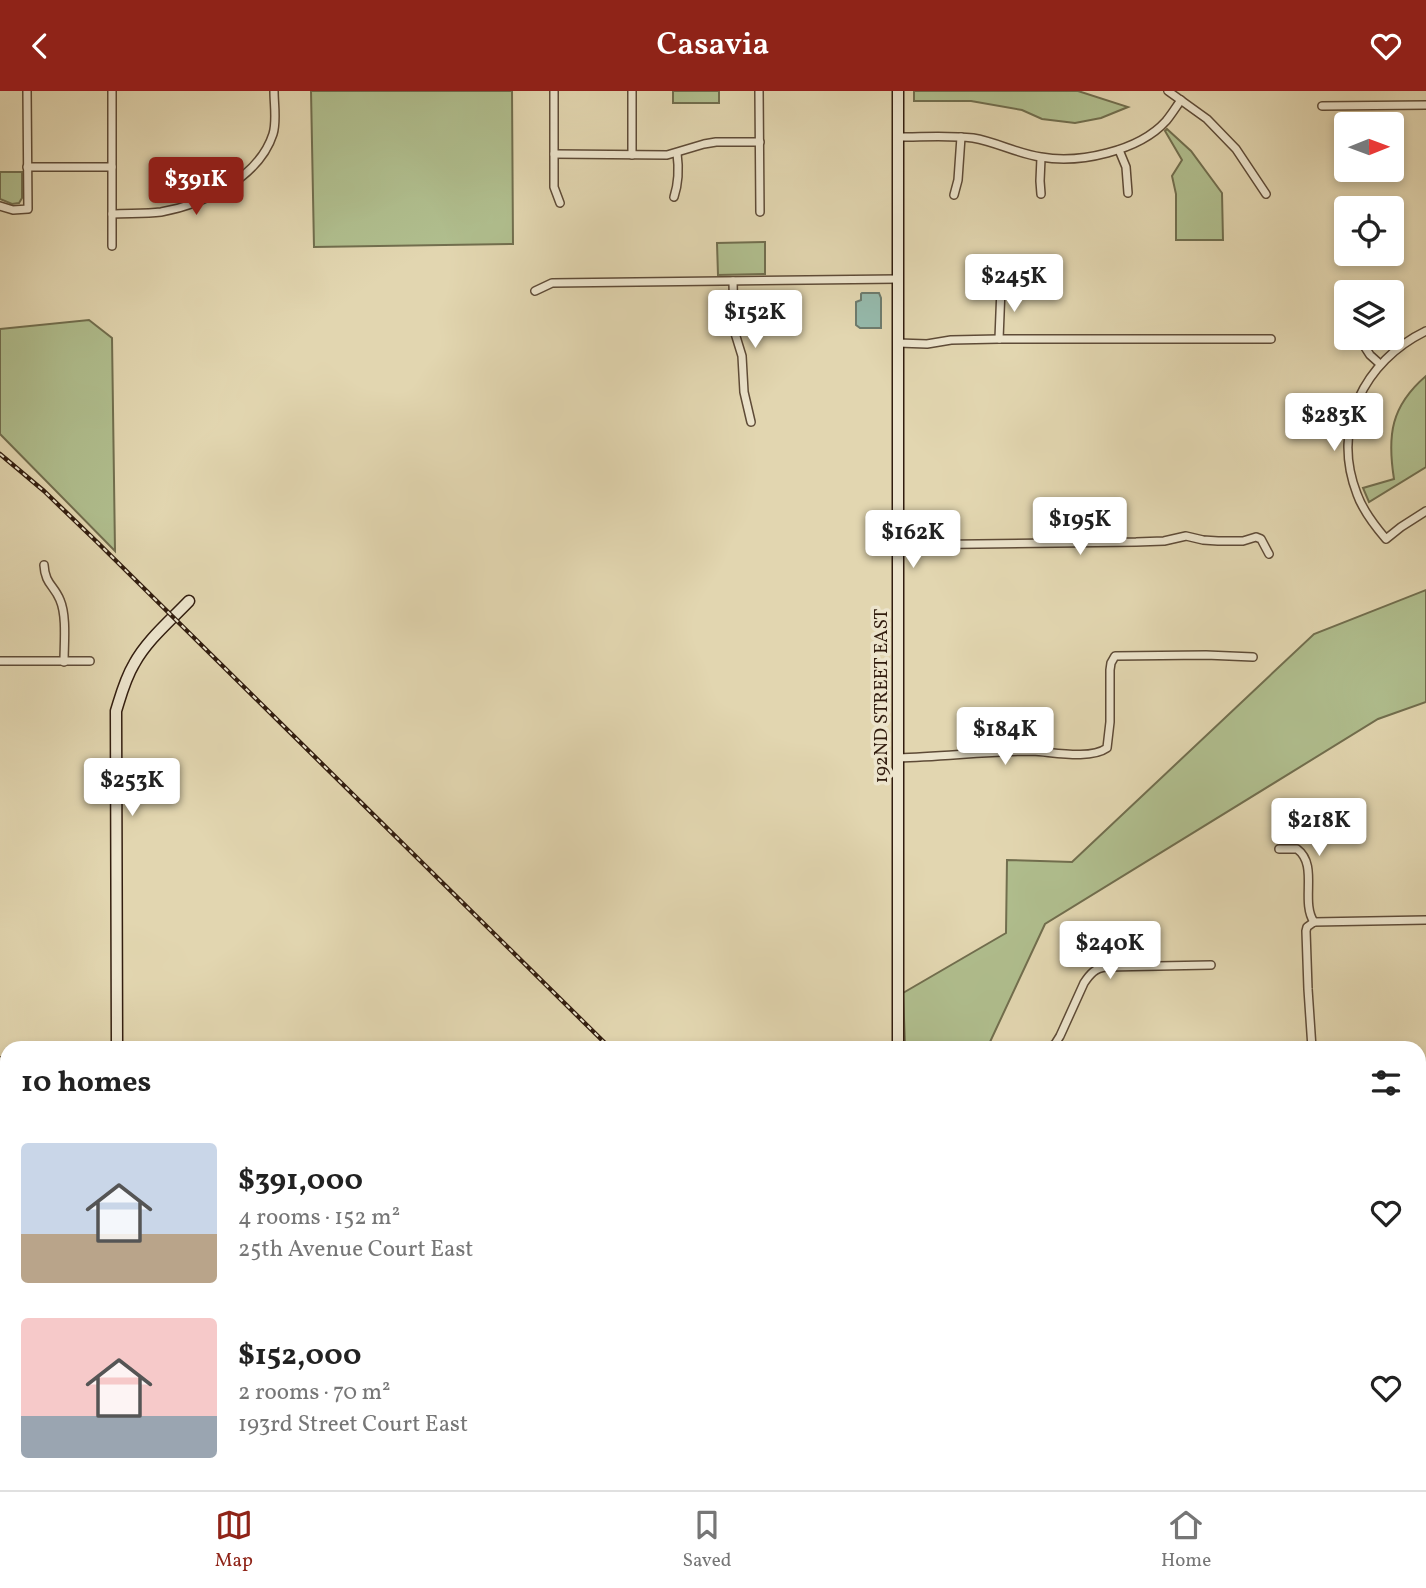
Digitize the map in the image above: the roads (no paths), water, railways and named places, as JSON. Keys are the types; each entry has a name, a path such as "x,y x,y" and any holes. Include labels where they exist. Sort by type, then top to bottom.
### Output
{"street":[{"path":"0,205 13,210 28,209 27,91"},
{"path":"112,91 112,246"},
{"path":"112,214 175,209 199,201 234,182 257,162 273,134 274,91"},
{"path":"554,91 554,187 560,203"},
{"path":"632,91 632,155"},
{"path":"759,91 760,212"},
{"name":"192ND STREET EAST","path":"898,91 898,1041"},
{"path":"1168,91 1208,119 1236,149 1266,194"},
{"path":"898,137 961,137 992,142 1041,158 1073,159 1119,150 1150,134 1165,123 1181,100"},
{"path":"1322,106 1426,105"},
{"path":"954,195 958,180 961,137"},
{"path":"554,154 667,155 716,142 760,142"},
{"path":"1119,150 1126,167 1128,193"},
{"path":"674,197 678,184 677,153"},
{"path":"1041,158 1041,194"},
{"path":"27,167 112,167"},
{"path":"535,291 552,283 898,279"},
{"path":"733,281 734,330 742,356 744,392 751,422"},
{"path":"999,339 1001,288"},
{"path":"1426,331 1405,342 1380,364 1365,385 1354,409 1348,448 1351,477 1357,493 1367,515 1386,539 1426,511"},
{"path":"898,343 927,344 999,339 1271,339"},
{"path":"1367,350 1380,364"},
{"path":"898,545 1136,542 1164,541 1186,536 1203,540 1242,541 1256,537 1261,539 1269,554"},
{"path":"44,565 47,580 62,602 64,661"},
{"path":"117,1041 116,711 134,663 189,601"},
{"path":"898,758 1032,751 1080,754 1105,750 1109,736 1110,670 1115,656 1253,657"},
{"path":"0,661 90,661"},
{"path":"1279,849 1297,849 1303,855 1308,872 1310,914 1314,922"},
{"path":"1312,1041 1307,927 1314,922 1426,920"},
{"path":"1057,1041 1084,983 1096,970 1106,967 1212,965"}],"railway":[{"path":"0,454 44,491 97,542 603,1041"}]}
